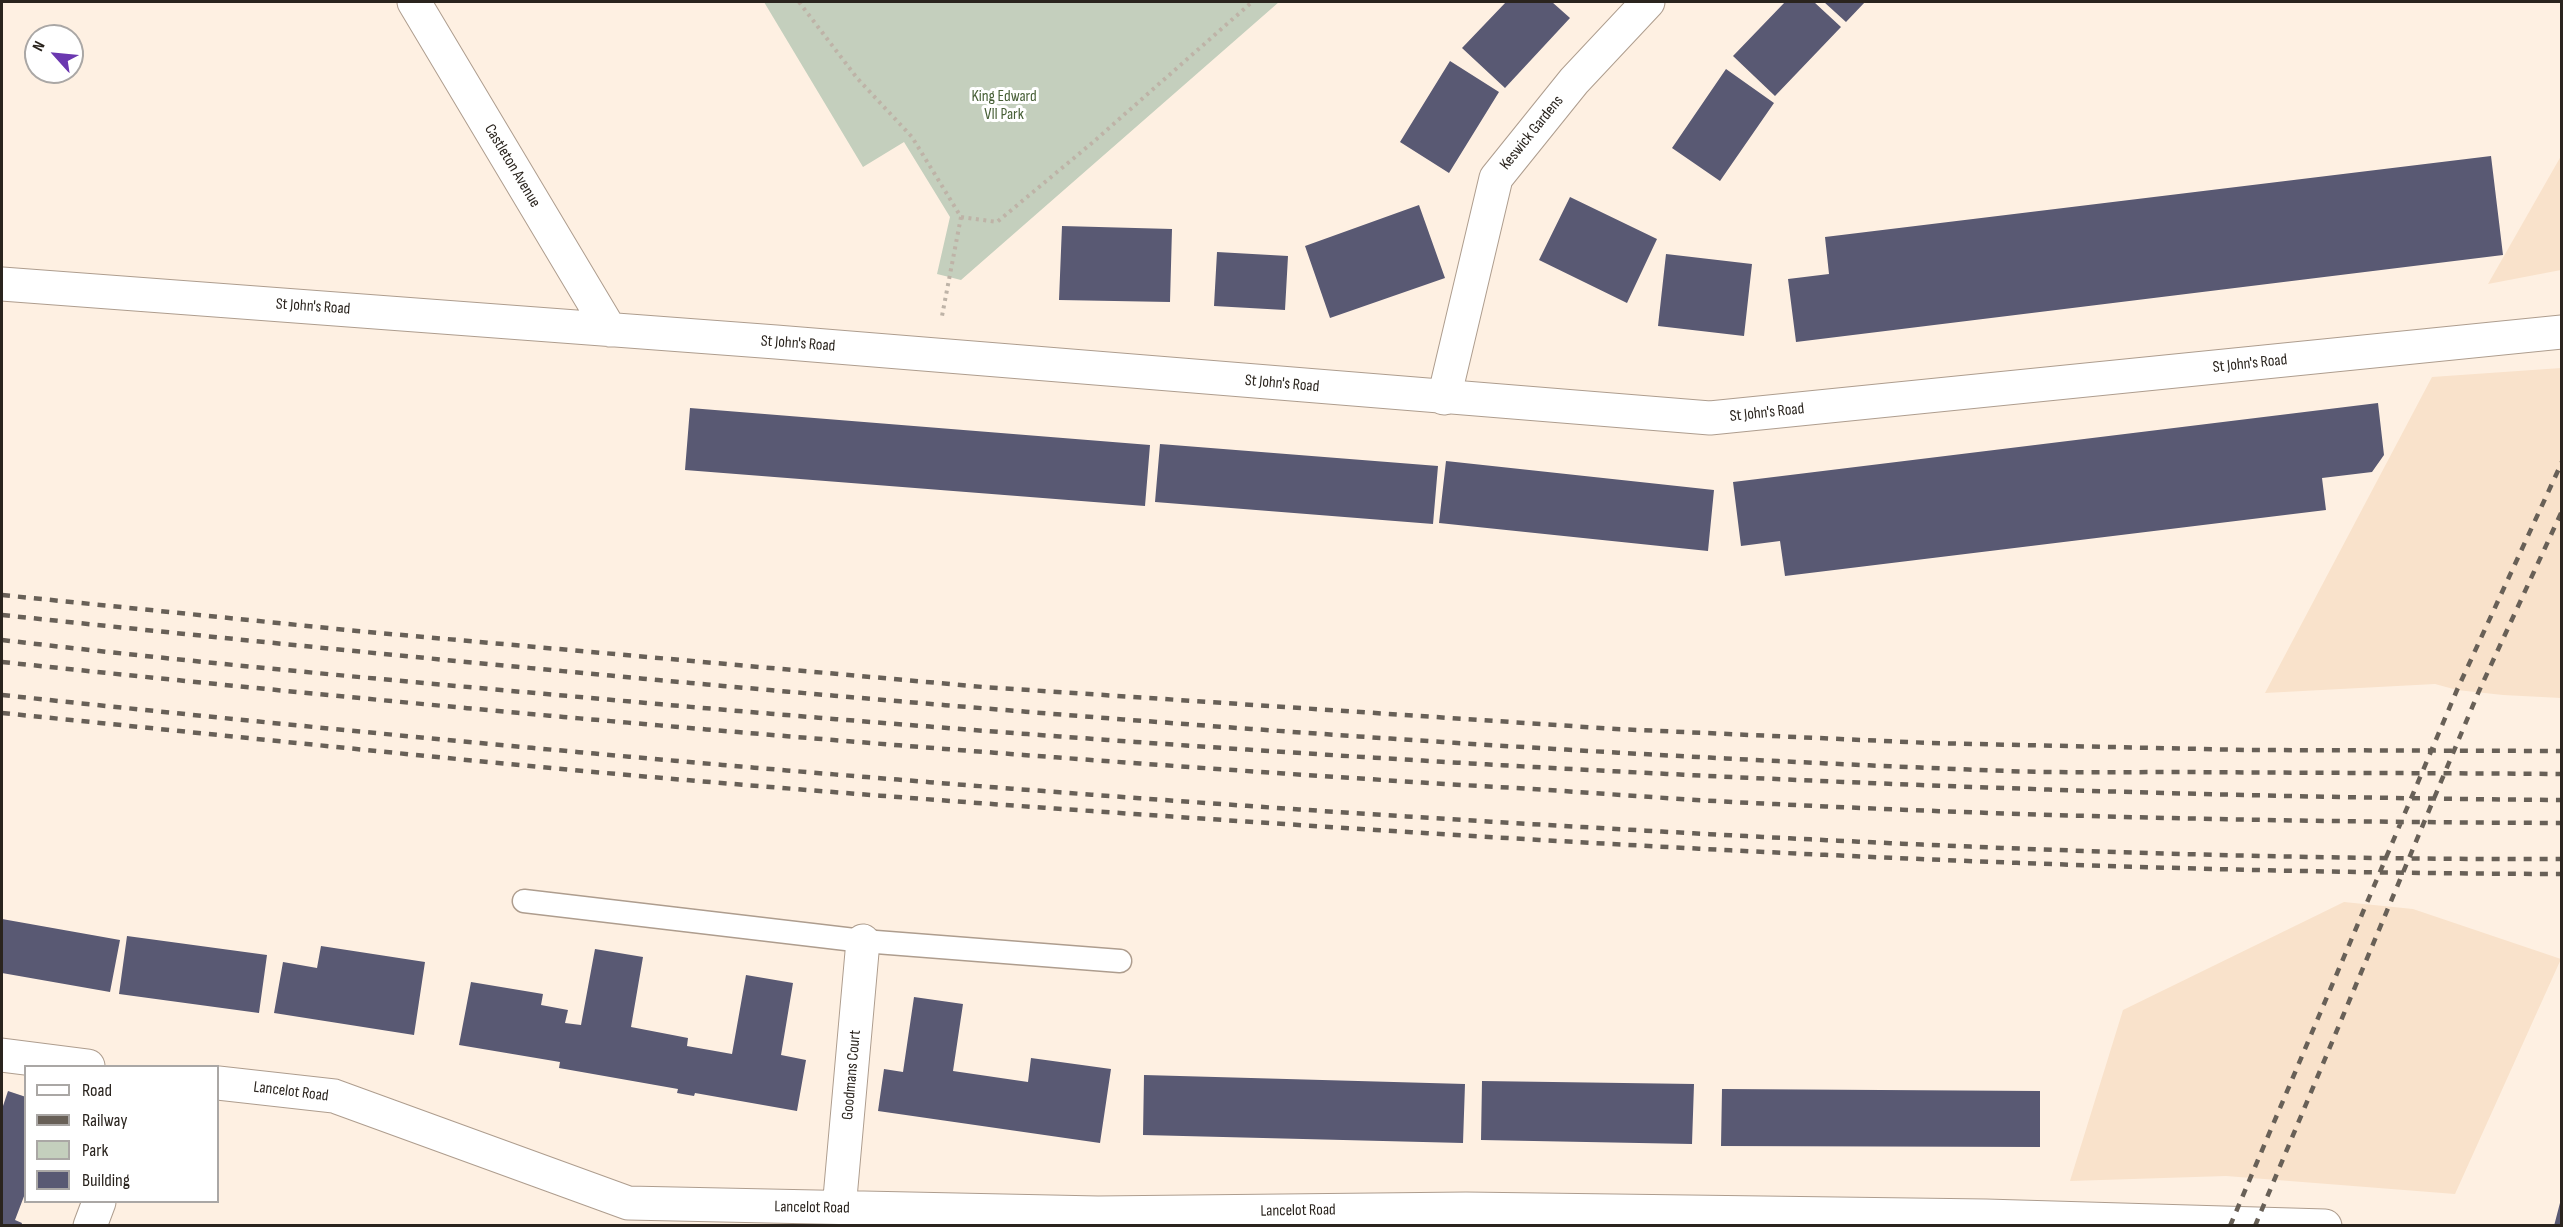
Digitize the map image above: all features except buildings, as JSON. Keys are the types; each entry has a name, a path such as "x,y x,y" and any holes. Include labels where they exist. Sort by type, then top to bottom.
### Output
{"street":[{"name":"Castleton Avenue","path":"414,2 610,330"},
{"name":"Keswick Gardens","path":"1444,398 1496,178 1574,81 1648,2"},
{"name":"St John's Road","path":"2,284 936,355 1710,418 2562,332"},
{"name":"Goodmans Court","path":"839,1209 863,940"},
{"path":"2,1055 80,1065"},
{"name":"Lancelot Road","path":"219,1083 334,1096 628,1203 1096,1219 1466,1217 2325,1226"},
{"path":"90,1226 99,1203"}],"lane":[{"path":"524,901 863,940 1120,960"}],"path":[{"path":"799,2 857,78 912,137 961,218 948,277 936,355"},
{"path":"961,218 997,222 1092,143 1252,2"}],"shaded area":[{"path":"2561,156 2561,270 2488,284"},
{"path":"2561,368 2561,698 2457,690 2435,684 2265,693 2432,377"},
{"path":"2344,902 2413,909 2561,959 2455,1194 2226,1176 2070,1181 2123,1010"}],"green space":[{"name":"King Edward VII Park","path":"764,2 1279,2 961,280 937,274 950,217 904,142 863,167"}],"railway":[{"path":"2230,1226 2457,690 2562,462"},
{"path":"2255,1226 2479,691 2562,511"},
{"path":"2,595 357,631 983,687 1616,729 1930,743 2247,750 2562,751"},
{"path":"2,615 752,689 1003,710 1505,746 2030,772 2562,774"},
{"path":"2,640 251,667 669,705 905,725 1378,758 1614,771 2088,791 2562,800"},
{"path":"2,662 555,716 924,747 1701,800 1873,809 2070,815 2266,820 2562,823"},
{"path":"2,695 396,735 791,771 1384,815 1949,846 2317,857 2562,859"},
{"path":"2,713 406,754 749,785 958,802 1376,830 1969,861 2265,870 2562,874"}]}
